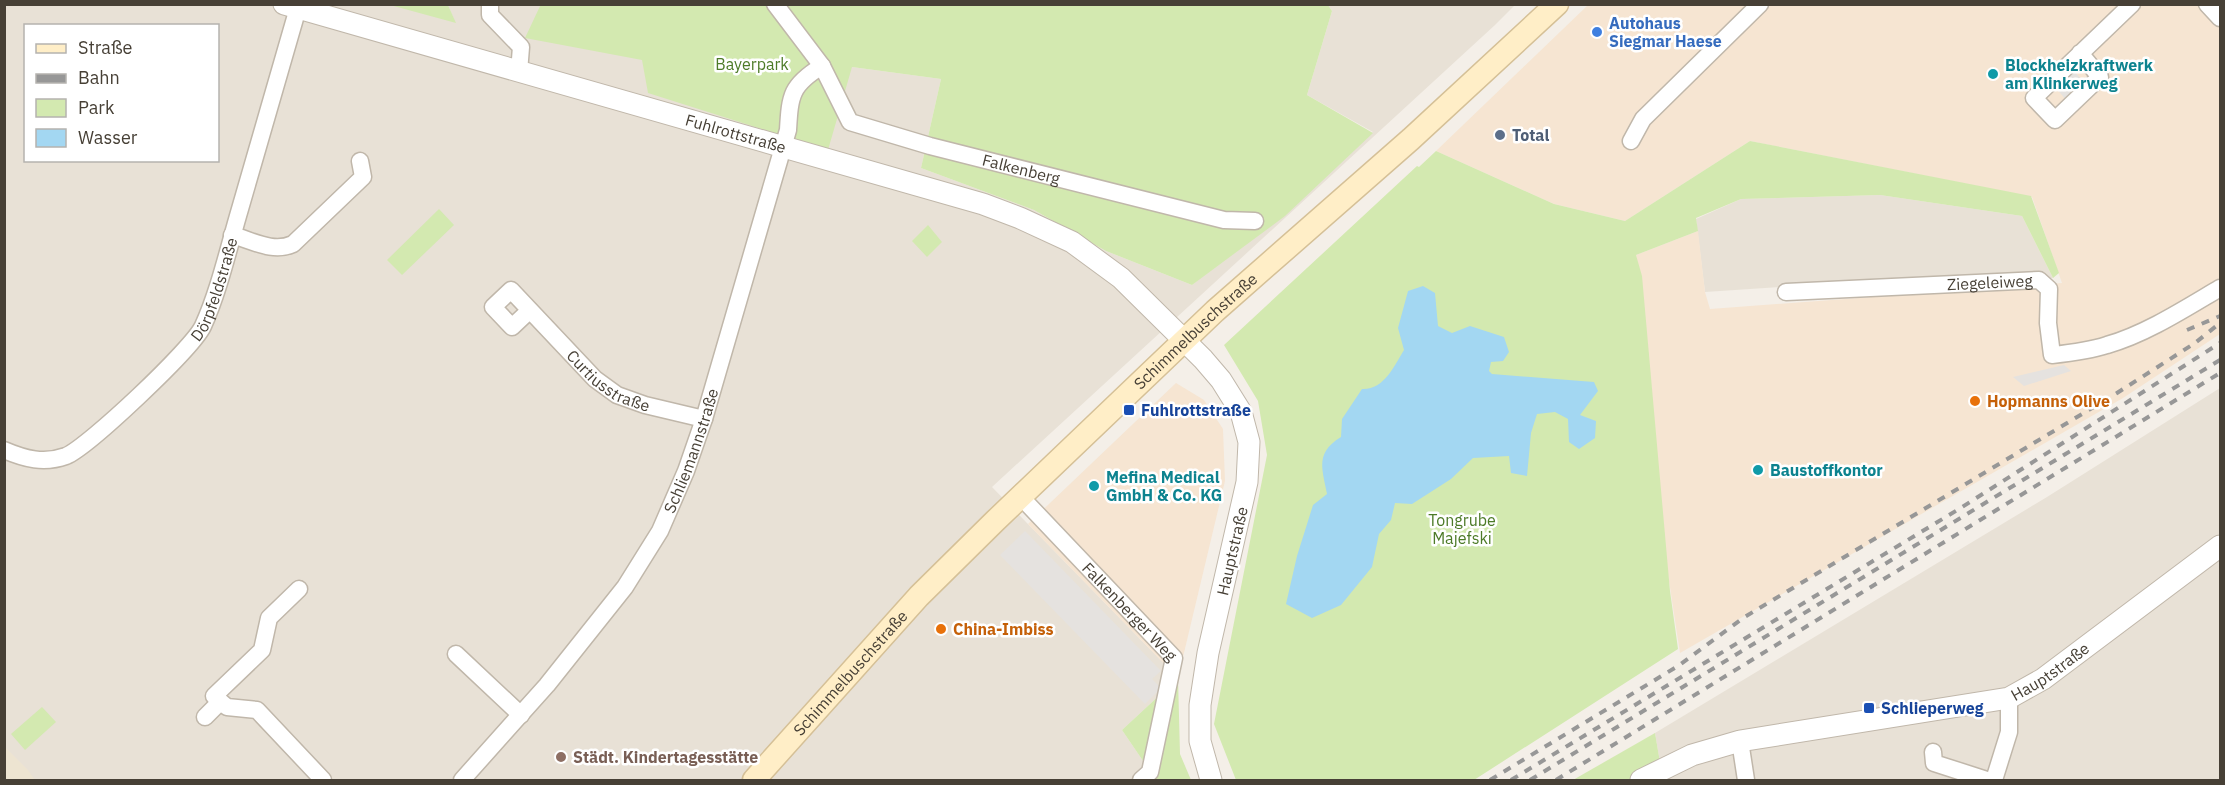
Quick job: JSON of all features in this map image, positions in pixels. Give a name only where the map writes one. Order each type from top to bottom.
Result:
[{"type":"main road","name":"Schimmelbuschstraße","points":[[754,780],[919,596],[1021,497],[1235,292],[1411,139],[1557,4]]},
{"type":"street","points":[[490,4],[490,15],[521,47],[519,72]]},
{"type":"street","name":"Falkenberg","points":[[775,4],[822,66],[850,122],[930,146],[1224,220],[1255,221]]},
{"type":"street","points":[[1631,141],[1642,119],[1760,4]]},
{"type":"street","points":[[2080,53],[2132,4]]},
{"type":"street","points":[[2207,4],[2220,18]]},
{"type":"street","name":"Fuhlrottstraße","points":[[291,6],[983,204],[1072,242],[1121,278],[1185,340]]},
{"type":"street","name":"Dörpfeldstraße","points":[[4,450],[26,459],[44,461],[65,456],[83,447],[186,350],[202,328],[232,235],[291,6]]},
{"type":"street","points":[[783,147],[788,130],[790,99],[804,78],[822,66]]},
{"type":"street","name":"Schliemannstraße","points":[[462,780],[521,715],[625,587],[651,547],[684,476],[704,419],[783,147]]},
{"type":"street","points":[[232,235],[274,248],[293,244],[363,177],[360,160]]},
{"type":"street","name":"Ziegeleiweg","points":[[1786,292],[2039,280],[2049,289],[2048,323],[2052,356],[2109,345],[2132,336],[2220,288]]},
{"type":"street","name":"Curtiusstraße","points":[[530,310],[596,380],[617,394],[645,405],[704,419]]},
{"type":"street","name":"Hauptstraße","points":[[1185,340],[1221,380],[1232,396],[1241,411],[1250,442],[1247,482],[1208,653],[1200,705],[1200,741],[1211,780]]},
{"type":"street","name":"Falkenberger Weg","points":[[1021,497],[1174,658],[1150,772],[1141,780]]},
{"type":"street","name":"Hauptstraße","points":[[1641,780],[1683,758],[1713,747],[2009,698],[2043,679],[2220,546]]},
{"type":"street","points":[[299,589],[269,618],[262,650],[214,696],[227,707],[257,710],[323,780]]},
{"type":"street","points":[[456,654],[521,715]]},
{"type":"street","points":[[1994,780],[2008,732],[2009,698]]},
{"type":"street","points":[[205,717],[220,702]]},
{"type":"street","points":[[1740,741],[1746,780]]},
{"type":"street","points":[[1933,752],[1934,764],[1987,780]]},
{"type":"shaded area","points":[[390,4],[455,22],[448,5],[705,5],[852,67],[941,79],[921,168],[1034,210],[1106,251],[1192,285],[1373,132],[1307,95],[1332,11],[1328,5],[1515,5],[992,487],[1178,678],[1122,730],[1156,780],[5,780],[5,5]]},
{"type":"shaded area","points":[[1588,5],[2220,5],[2220,334],[2123,398],[1680,653],[1660,522],[1636,255],[1698,231],[1705,292],[1710,309],[2062,283],[2032,197],[1750,141],[1625,221],[1554,204],[1436,151]]},
{"type":"shaded area","points":[[2073,70],[2086,84],[2067,101],[2055,87]]},
{"type":"shaded area","points":[[1880,195],[2022,216],[2053,278],[1826,284],[1705,292],[1696,219],[1741,199]]},
{"type":"shaded area","points":[[2064,365],[2071,371],[2024,386],[2013,377]]},
{"type":"shaded area","points":[[1176,383],[1204,400],[1223,429],[1225,481],[1178,678],[1028,524]]},
{"type":"shaded area","points":[[2220,388],[2220,780],[1663,780],[1655,733],[2047,497]]},
{"type":"shaded area","points":[[1025,531],[1161,671],[1152,679],[1161,688],[1145,704],[1000,555]]},
{"type":"shaded area","points":[[4,746],[28,770],[35,780],[5,780]]},
{"type":"green space","name":"Bayerpark","points":[[541,4],[1328,5],[1332,11],[1307,95],[1373,133],[1285,216],[1192,285],[1106,251],[1034,210],[921,168],[941,79],[852,67],[828,150],[648,93],[642,60],[525,38]]},
{"type":"green space","points":[[390,5],[448,5],[456,23]]},
{"type":"green space","name":"Tongrube Majefski","points":[[1750,141],[2031,196],[2059,273],[2053,278],[2022,216],[1880,195],[1741,199],[1696,218],[1698,231],[1636,255],[1642,276],[1670,591],[1678,649],[1474,780],[1236,780],[1214,724],[1267,455],[1258,401],[1224,345],[1436,151],[1554,204],[1625,221]]},
{"type":"green space","points":[[439,209],[454,225],[402,275],[387,260]]},
{"type":"green space","points":[[928,225],[942,242],[927,257],[912,241]]},
{"type":"green space","points":[[1178,678],[1180,754],[1191,780],[1156,780],[1122,730]]},
{"type":"green space","points":[[42,707],[56,722],[25,750],[11,734]]},
{"type":"green space","points":[[1655,733],[1663,780],[1573,780]]},
{"type":"water","points":[[1423,286],[1435,293],[1438,326],[1452,333],[1470,326],[1504,337],[1509,352],[1503,361],[1491,362],[1489,371],[1492,374],[1594,382],[1598,391],[1580,415],[1596,421],[1595,438],[1579,449],[1569,442],[1568,419],[1555,412],[1537,414],[1531,433],[1527,476],[1511,473],[1509,456],[1473,458],[1451,479],[1412,504],[1395,503],[1391,520],[1379,534],[1372,567],[1341,605],[1312,618],[1286,604],[1297,556],[1313,505],[1327,494],[1322,469],[1324,455],[1327,449],[1341,437],[1342,419],[1362,389],[1376,386],[1388,376],[1404,350],[1398,328],[1408,291]]},
{"type":"railway","points":[[2187,330],[2220,316]]},
{"type":"railway","points":[[1490,780],[1678,666],[1743,618],[2117,393],[2195,343],[2220,323]]},
{"type":"railway","points":[[1511,780],[1959,509],[2220,343]]},
{"type":"railway","points":[[1530,780],[2220,360]]},
{"type":"railway","points":[[1556,780],[2220,373]]},
{"type":"place","name":"Autohaus Siegmar Haese","points":[[1597,32]]},
{"type":"place","name":"Blockheizkraftwerk am Klinkerweg","points":[[1993,74]]},
{"type":"place","name":"Total","points":[[1500,135]]},
{"type":"place","name":"Hopmanns Olive","points":[[1975,401]]},
{"type":"place","name":"Fuhlrottstraße","points":[[1129,410]]},
{"type":"place","name":"Baustoffkontor","points":[[1758,470]]},
{"type":"place","name":"Mefina Medical GmbH & Co. KG","points":[[1094,486]]},
{"type":"place","name":"China-Imbiss","points":[[941,629]]},
{"type":"place","name":"Schlieperweg","points":[[1869,708]]},
{"type":"place","name":"Städt. Kindertagesstätte","points":[[561,757]]}]
